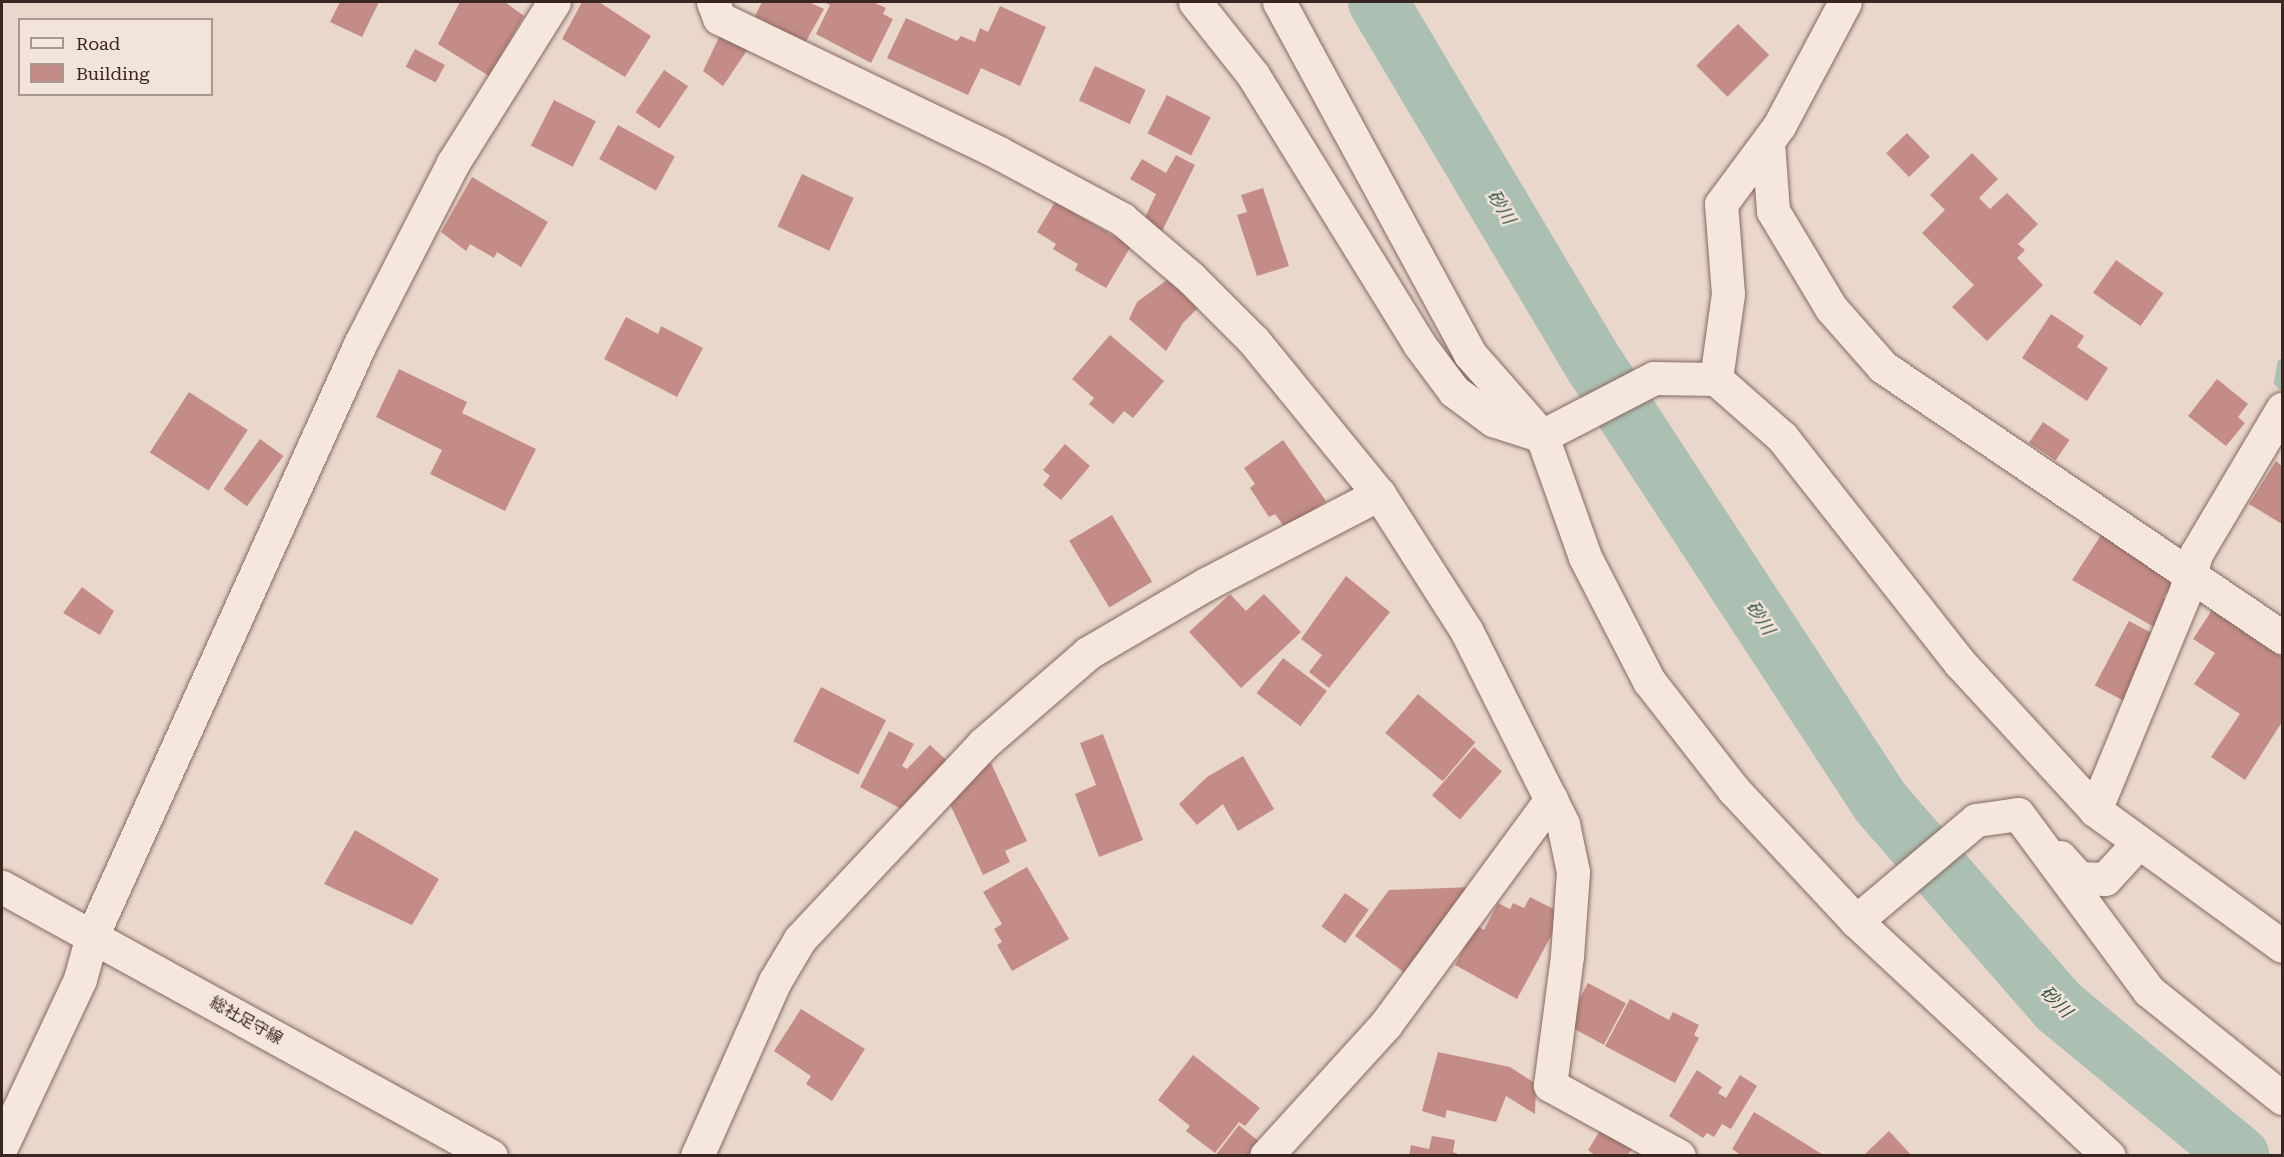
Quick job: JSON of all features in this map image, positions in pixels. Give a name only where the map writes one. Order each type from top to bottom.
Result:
[{"type":"street","points":[[2,1145],[80,979],[92,936],[360,344],[453,163],[554,2]]},
{"type":"street","points":[[713,2],[719,18],[999,153],[1122,219],[1191,278],[1254,342],[1379,494],[1466,630],[1563,824],[1573,872],[1567,956],[1550,1085],[1679,1155]]},
{"type":"street","points":[[1196,2],[1253,75],[1419,344],[1454,391],[1493,420],[1554,431],[1654,378],[1716,379],[1782,437],[1960,663],[2095,810],[2283,946]]},
{"type":"street","points":[[1279,2],[1470,354],[1554,431],[1585,557],[1649,681],[1734,790],[1856,921],[2109,1155]]},
{"type":"street","points":[[1716,379],[1728,294],[1721,204],[1768,143],[1845,2]]},
{"type":"street","points":[[1768,143],[1773,212],[1831,308],[1883,367],[2283,637]]},
{"type":"street","points":[[2095,810],[2191,573],[2196,554],[2283,410]]},
{"type":"street","points":[[697,1155],[775,981],[800,939],[983,744],[1088,653],[1206,584],[1379,494]]},
{"type":"street","points":[[1266,1155],[1386,1024],[1551,799]]},
{"type":"street","points":[[1856,921],[1976,820],[2018,814]]},
{"type":"street","points":[[2018,814],[2079,878],[2105,879],[2138,843]]},
{"type":"street","points":[[2018,814],[2149,990],[2283,1098]]},
{"type":"street","name":"総社足守線","points":[[2,887],[491,1155]]},
{"type":"building","points":[[340,2],[379,2],[362,37],[330,22]]},
{"type":"building","points":[[460,2],[505,2],[524,16],[489,76],[438,44]]},
{"type":"building","points":[[582,2],[599,2],[651,36],[625,77],[562,39]]},
{"type":"building","points":[[762,2],[809,2],[824,9],[805,43],[755,16]]},
{"type":"building","points":[[824,2],[873,2],[886,8],[883,14],[893,19],[871,63],[816,34],[830,5]]},
{"type":"building","points":[[1000,6],[1046,27],[1020,86],[981,68],[968,95],[887,58],[906,18],[957,41],[961,36],[975,42],[980,28],[988,32]]},
{"type":"building","points":[[1738,24],[1769,55],[1727,97],[1696,66]]},
{"type":"building","points":[[722,31],[750,46],[723,86],[703,71]]},
{"type":"building","points":[[415,49],[445,65],[436,83],[406,67]]},
{"type":"building","points":[[1095,66],[1146,90],[1130,124],[1079,100]]},
{"type":"building","points":[[664,70],[688,86],[660,128],[635,112]]},
{"type":"building","points":[[1167,95],[1211,117],[1191,156],[1147,133]]},
{"type":"building","points":[[554,100],[596,121],[573,167],[531,145]]},
{"type":"building","points":[[618,125],[675,157],[656,191],[599,159]]},
{"type":"building","points":[[1907,133],[1930,157],[1909,177],[1886,153]]},
{"type":"building","points":[[1972,153],[1998,179],[1979,198],[1990,209],[2007,193],[2038,224],[2018,244],[2025,250],[2017,258],[2043,285],[1987,341],[1952,307],[1974,285],[1922,233],[1945,210],[1930,195]]},
{"type":"building","points":[[1176,155],[1195,165],[1161,233],[1142,224],[1156,194],[1130,179],[1142,159],[1166,173]]},
{"type":"building","points":[[802,174],[854,198],[829,251],[777,227]]},
{"type":"building","points":[[472,177],[548,222],[521,267],[497,252],[494,258],[470,244],[466,251],[441,232]]},
{"type":"building","points":[[1263,188],[1289,266],[1257,276],[1237,215],[1247,212],[1241,195]]},
{"type":"building","points":[[1055,202],[1131,246],[1106,288],[1075,270],[1078,264],[1053,249],[1056,244],[1037,232]]},
{"type":"building","points":[[2116,260],[2164,293],[2141,326],[2093,293]]},
{"type":"building","points":[[1171,277],[1202,304],[1183,323],[1166,351],[1129,319],[1137,302]]},
{"type":"building","points":[[2051,314],[2084,336],[2077,347],[2108,368],[2087,401],[2022,358]]},
{"type":"building","points":[[626,317],[658,334],[661,326],[703,348],[677,397],[604,359]]},
{"type":"building","points":[[1110,335],[1164,381],[1133,418],[1124,411],[1113,424],[1089,404],[1094,398],[1072,379]]},
{"type":"building","points":[[399,369],[467,402],[462,413],[536,449],[505,511],[430,474],[442,450],[376,417]]},
{"type":"building","points":[[2217,379],[2248,404],[2238,417],[2245,423],[2226,446],[2188,416]]},
{"type":"building","points":[[189,392],[248,430],[208,491],[150,452]]},
{"type":"building","points":[[2043,422],[2070,440],[2056,461],[2029,443]]},
{"type":"building","points":[[260,439],[283,456],[247,506],[224,489]]},
{"type":"building","points":[[1283,440],[1326,501],[1286,529],[1275,514],[1269,517],[1250,488],[1255,484],[1244,468]]},
{"type":"building","points":[[1065,444],[1090,466],[1061,500],[1043,485],[1050,476],[1043,470]]},
{"type":"building","points":[[2276,461],[2282,466],[2282,524],[2249,504]]},
{"type":"building","points":[[1112,515],[1152,582],[1109,608],[1069,541]]},
{"type":"building","points":[[2103,532],[2175,580],[2163,598],[2170,603],[2154,627],[2072,580]]},
{"type":"building","points":[[1346,576],[1390,612],[1329,688],[1309,672],[1322,655],[1301,639]]},
{"type":"building","points":[[82,587],[114,611],[100,635],[63,613]]},
{"type":"building","points":[[1230,594],[1246,611],[1264,594],[1301,632],[1241,688],[1189,632]]},
{"type":"building","points":[[2212,610],[2282,657],[2282,722],[2245,780],[2211,757],[2240,714],[2194,684],[2215,653],[2193,639]]},
{"type":"building","points":[[2129,621],[2161,638],[2127,702],[2095,685]]},
{"type":"building","points":[[1283,658],[1327,691],[1300,726],[1257,693]]},
{"type":"building","points":[[821,687],[886,720],[858,774],[793,741]]},
{"type":"building","points":[[1418,694],[1475,742],[1443,781],[1385,733]]},
{"type":"building","points":[[889,731],[914,744],[902,766],[907,769],[930,745],[954,767],[909,813],[860,787]]},
{"type":"building","points":[[1103,734],[1143,840],[1099,857],[1075,794],[1096,785],[1080,743]]},
{"type":"building","points":[[1474,747],[1502,771],[1460,820],[1432,795]]},
{"type":"building","points":[[1243,756],[1274,809],[1238,831],[1223,804],[1197,825],[1179,804],[1207,777]]},
{"type":"building","points":[[991,763],[1027,841],[1005,851],[1010,862],[983,875],[942,787]]},
{"type":"building","points":[[355,830],[439,879],[412,925],[324,884]]},
{"type":"building","points":[[1027,867],[1069,939],[1012,971],[997,945],[1002,942],[994,929],[1002,924],[983,892]]},
{"type":"building","points":[[1475,887],[1409,976],[1355,936],[1389,890]]},
{"type":"building","points":[[1345,893],[1369,910],[1345,943],[1321,927]]},
{"type":"building","points":[[1530,897],[1563,914],[1517,999],[1455,965],[1476,925],[1484,930],[1498,903],[1510,909],[1513,903],[1524,908]]},
{"type":"building","points":[[1588,983],[1626,1003],[1604,1045],[1566,1024]]},
{"type":"building","points":[[1630,999],[1669,1020],[1673,1012],[1699,1025],[1694,1035],[1699,1038],[1675,1083],[1605,1046]]},
{"type":"building","points":[[801,1009],[865,1049],[832,1101],[806,1084],[811,1076],[774,1051]]},
{"type":"building","points":[[1438,1052],[1510,1067],[1536,1084],[1535,1114],[1506,1096],[1496,1122],[1447,1110],[1445,1118],[1422,1111]]},
{"type":"building","points":[[1193,1055],[1260,1108],[1245,1126],[1239,1122],[1215,1153],[1186,1131],[1190,1126],[1158,1100]]},
{"type":"building","points":[[1697,1070],[1722,1087],[1718,1093],[1726,1098],[1740,1075],[1757,1086],[1731,1129],[1722,1124],[1714,1137],[1707,1133],[1703,1138],[1669,1116]]},
{"type":"building","points":[[1754,1112],[1825,1156],[1742,1156],[1732,1149]]},
{"type":"building","points":[[1606,1121],[1637,1141],[1627,1156],[1596,1156],[1588,1150]]},
{"type":"building","points":[[1239,1125],[1264,1146],[1256,1156],[1215,1156]]},
{"type":"building","points":[[1889,1131],[1912,1156],[1863,1156]]},
{"type":"building","points":[[1432,1136],[1455,1140],[1453,1152],[1463,1156],[1409,1156],[1411,1145],[1429,1149]]},
{"type":"waterway","name":"砂川","points":[[1378,2],[1596,367],[1881,803],[2059,1007],[2240,1156]]},
{"type":"waterway","points":[[2282,364],[2279,382],[2282,385]]}]
